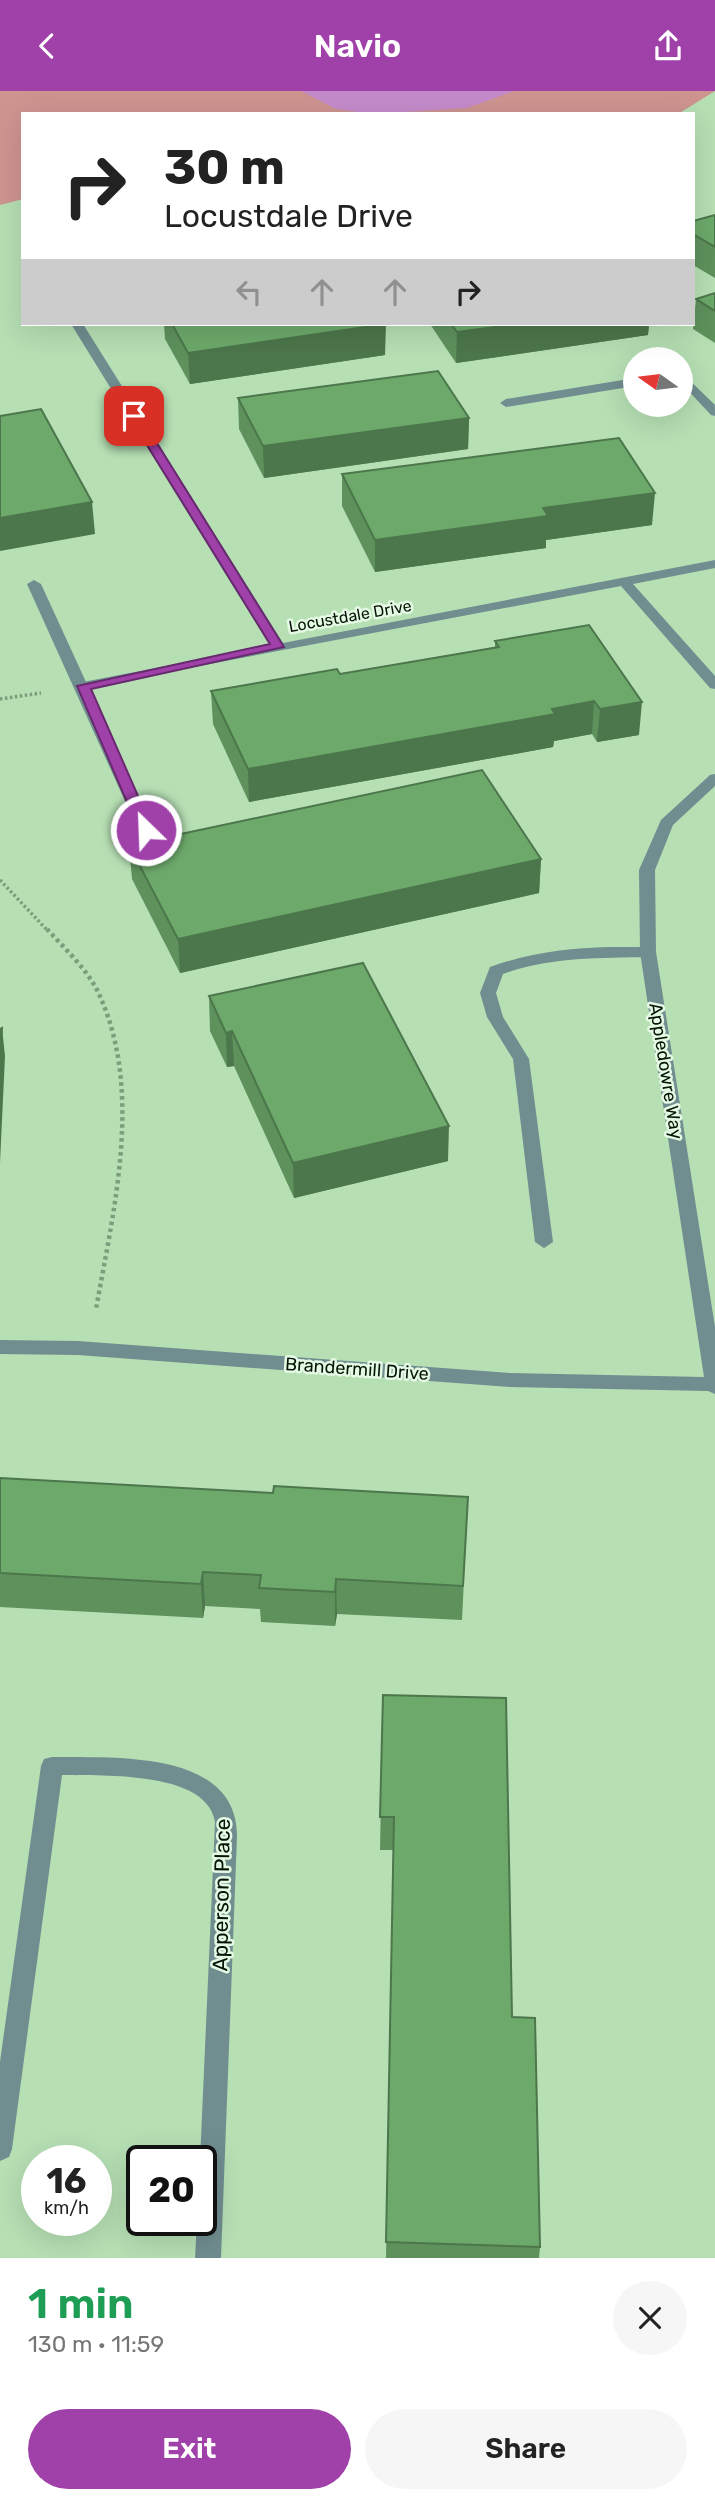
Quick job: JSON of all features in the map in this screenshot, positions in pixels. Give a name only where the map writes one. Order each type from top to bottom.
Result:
[{"type":"street","points":[[78,326],[278,647]]},
{"type":"street","points":[[506,403],[623,385]]},
{"type":"street","points":[[693,389],[715,412]]},
{"type":"street","name":"Locustdale Drive","points":[[83,686],[715,564]]},
{"type":"street","points":[[625,583],[715,685]]},
{"type":"street","points":[[34,584],[83,686],[146,830]]},
{"type":"street","name":"Appledowre Way","points":[[715,778],[666,823],[647,870],[648,952],[715,1385]]},
{"type":"street","points":[[544,1242],[521,1059],[495,1017],[488,993],[496,971],[521,960],[554,954],[648,952]]},
{"type":"street","name":"Brandermill Drive","points":[[0,1347],[88,1349],[510,1380],[715,1385]]},
{"type":"street","name":"Apperson Place","points":[[0,2149],[52,1766],[164,1772],[201,1784],[223,1810],[225,1864],[208,2258]]},
{"type":"path","points":[[0,880],[68,952],[97,990],[120,1055],[121,1131],[114,1210],[88,1349]]},
{"type":"shaded area","points":[[0,91],[715,91],[681,112],[21,112],[21,200],[0,205]]},
{"type":"shaded area","points":[[301,91],[514,91],[467,108],[404,112],[336,109]]},
{"type":"building","points":[[715,215],[715,247],[695,235],[695,220]]},
{"type":"building","points":[[715,293],[715,311],[696,299]]},
{"type":"building","points":[[173,326],[372,326],[188,353]]},
{"type":"building","points":[[452,326],[502,326],[457,332]]},
{"type":"building","points":[[438,371],[469,418],[263,446],[238,398]]},
{"type":"building","points":[[41,409],[92,502],[0,518],[0,416]]},
{"type":"building","points":[[619,438],[655,493],[543,508],[548,516],[375,540],[342,474]]},
{"type":"building","points":[[589,625],[642,702],[600,709],[594,701],[552,709],[555,714],[248,769],[211,691],[337,669],[340,674],[499,647],[495,641]]},
{"type":"building","points":[[482,770],[541,859],[178,939],[129,845]]},
{"type":"building","points":[[363,963],[449,1126],[293,1163],[232,1031],[226,1033],[209,996]]},
{"type":"building","points":[[2,1028],[0,1064],[0,1029]]},
{"type":"building","points":[[0,1478],[273,1493],[274,1486],[468,1497],[463,1586],[336,1579],[335,1592],[259,1588],[261,1575],[203,1572],[201,1584],[0,1573]]},
{"type":"building","points":[[383,1695],[506,1698],[512,2017],[535,2018],[540,2247],[386,2242],[394,1817],[380,1817]]},
{"type":"route","points":[[134,416],[278,647],[83,686],[146,830]]}]
